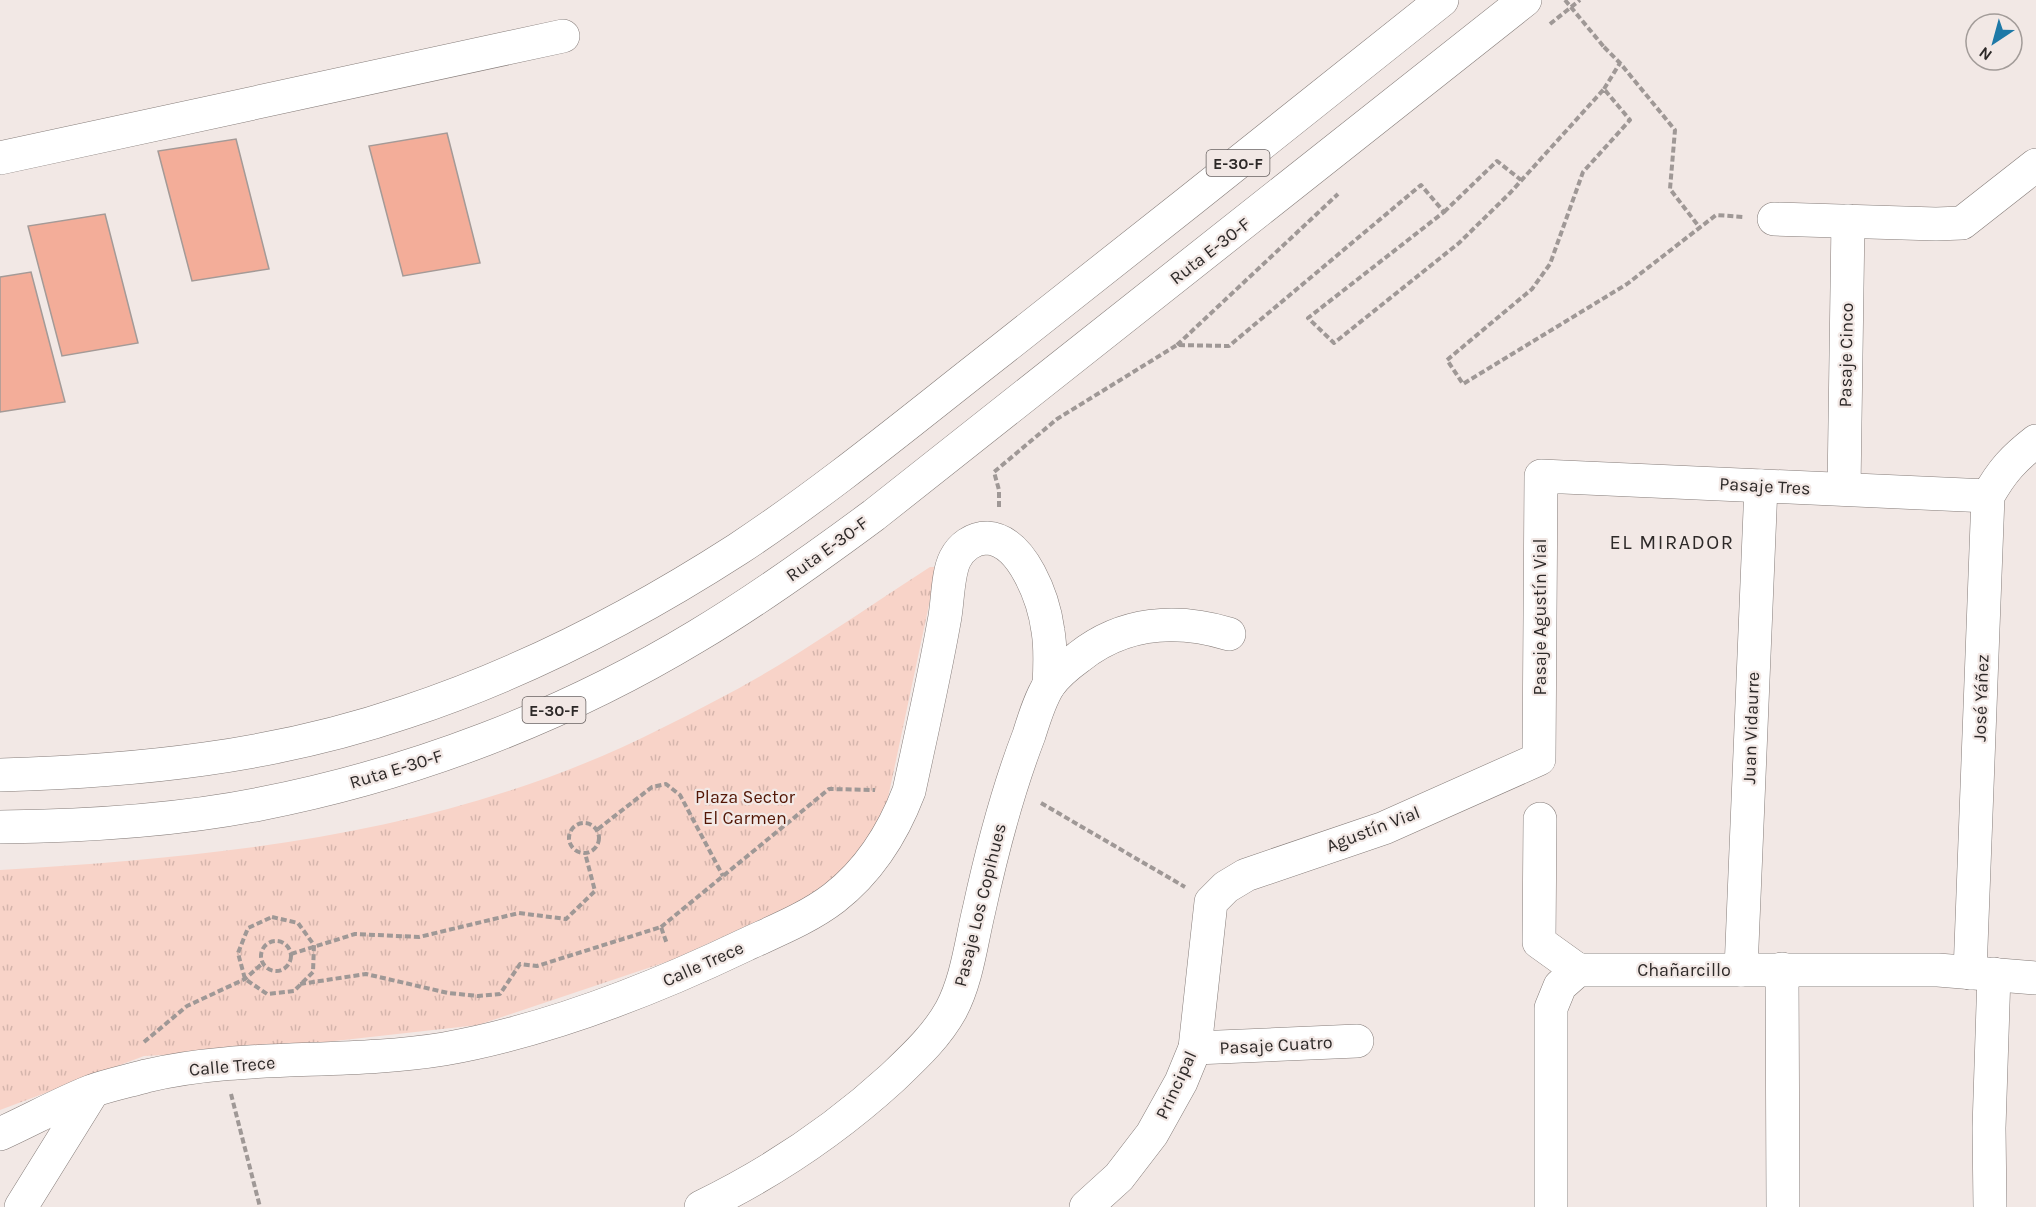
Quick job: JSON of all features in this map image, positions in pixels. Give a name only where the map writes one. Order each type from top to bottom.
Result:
[{"type":"main road","name":"E-30-F","points":[[0,775],[151,767],[226,757],[352,729],[456,694],[522,668],[638,610],[740,548],[859,461],[1442,0]]},
{"type":"main road","name":"Ruta E-30-F","points":[[0,827],[112,823],[200,814],[259,805],[317,792],[375,777],[464,747],[528,722],[642,667],[761,596],[865,521],[1028,395],[1525,0]]},
{"type":"main road","points":[[0,158],[562,36]]},
{"type":"main road","points":[[1774,219],[1962,223],[2036,165]]},
{"type":"main road","name":"Pasaje Cinco","points":[[1844,489],[1848,221]]},
{"type":"main road","points":[[1989,496],[2010,463],[2036,441]]},
{"type":"main road","name":"Pasaje Tres","points":[[1541,476],[1989,496]]},
{"type":"main road","name":"Pasaje Agustín Vial","points":[[1539,759],[1541,476]]},
{"type":"main road","name":"Juan Vidaurre","points":[[1741,970],[1761,486]]},
{"type":"main road","name":"José Yáñez","points":[[1989,496],[1982,973],[1990,1207]]},
{"type":"main road","name":"Calle Trece","points":[[0,1134],[93,1091],[148,1076],[224,1065],[379,1056],[443,1049],[532,1029],[681,976],[808,915],[835,897],[858,876],[879,851],[891,832],[909,791],[945,620],[953,562],[965,545],[983,538],[1000,540],[1019,556],[1041,600],[1048,628],[1051,657],[1049,685]]},
{"type":"main road","name":"Pasaje Los Copihues","points":[[701,1207],[785,1162],[866,1102],[921,1051],[951,1010],[961,986],[1010,785],[1049,685],[1068,665],[1089,649],[1113,636],[1139,628],[1187,624],[1229,634]]},
{"type":"main road","name":"Agustín Vial","points":[[1211,902],[1226,887],[1245,875],[1384,828],[1539,759]]},
{"type":"main road","points":[[1540,819],[1539,942],[1578,970],[1560,986],[1551,1008],[1551,1207]]},
{"type":"main road","name":"Principal","points":[[1086,1207],[1119,1177],[1152,1134],[1181,1082],[1195,1048],[1211,902]]},
{"type":"main road","points":[[1782,969],[1783,1207]]},
{"type":"main road","name":"Chañarcillo","points":[[1578,970],[1938,970],[2036,978]]},
{"type":"main road","name":"Pasaje Cuatro","points":[[1195,1048],[1357,1041]]},
{"type":"main road","points":[[21,1207],[93,1091]]},
{"type":"path","points":[[1565,0],[1675,130],[1670,189],[1700,228]]},
{"type":"path","points":[[1543,30],[1580,0]]},
{"type":"path","points":[[1521,180],[1497,161],[1444,212],[1308,318],[1334,343],[1459,243],[1521,180],[1604,89],[1620,63]]},
{"type":"path","points":[[1604,89],[1630,120],[1583,172],[1550,264],[1532,289],[1447,360],[1463,384],[1627,284],[1716,215],[1774,219]]},
{"type":"path","points":[[1177,345],[1229,346],[1421,185],[1444,212]]},
{"type":"path","points":[[994,472],[1057,419],[1177,345],[1339,192]]},
{"type":"path","points":[[598,829],[652,787],[666,784],[680,795],[723,876]]},
{"type":"path","points":[[1010,785],[1211,902]]},
{"type":"path","points":[[300,984],[366,974],[448,993],[478,996],[500,994],[520,964],[537,966],[661,927],[829,789],[909,791]]},
{"type":"path","points":[[578,823],[589,823],[598,829],[600,840],[595,849],[585,853],[574,850],[569,841],[570,830],[578,823]]},
{"type":"path","points":[[291,954],[355,934],[419,937],[519,913],[566,919],[595,891],[585,853]]},
{"type":"path","points":[[272,917],[298,923],[314,945],[313,972],[294,991],[267,994],[245,979],[238,953],[248,928],[272,917]]},
{"type":"path","points":[[661,927],[672,960],[681,976]]},
{"type":"path","points":[[271,942],[280,942],[287,946],[291,954],[290,961],[281,970],[274,971],[267,968],[261,955],[264,947],[271,942]]},
{"type":"path","points":[[148,1076],[139,1046],[187,1006],[245,979],[263,963]]},
{"type":"path","points":[[224,1065],[260,1207]]},
{"type":"green space","name":"Plaza Sector El Carmen","points":[[930,567],[937,567],[885,812],[854,863],[803,900],[672,960],[478,1025],[254,1050],[144,1056],[0,1110],[0,870],[170,857],[255,847],[338,834],[420,816],[501,793],[581,765],[660,729],[720,698],[765,674]]},
{"type":"building","points":[[447,133],[480,263],[403,276],[369,146]]},
{"type":"building","points":[[236,139],[269,269],[192,281],[158,151]]},
{"type":"building","points":[[105,214],[138,343],[62,356],[28,226]]},
{"type":"building","points":[[31,272],[65,402],[0,412],[0,277]]},
{"type":"district","name":"EL MIRADOR","points":[[1672,542]]}]
